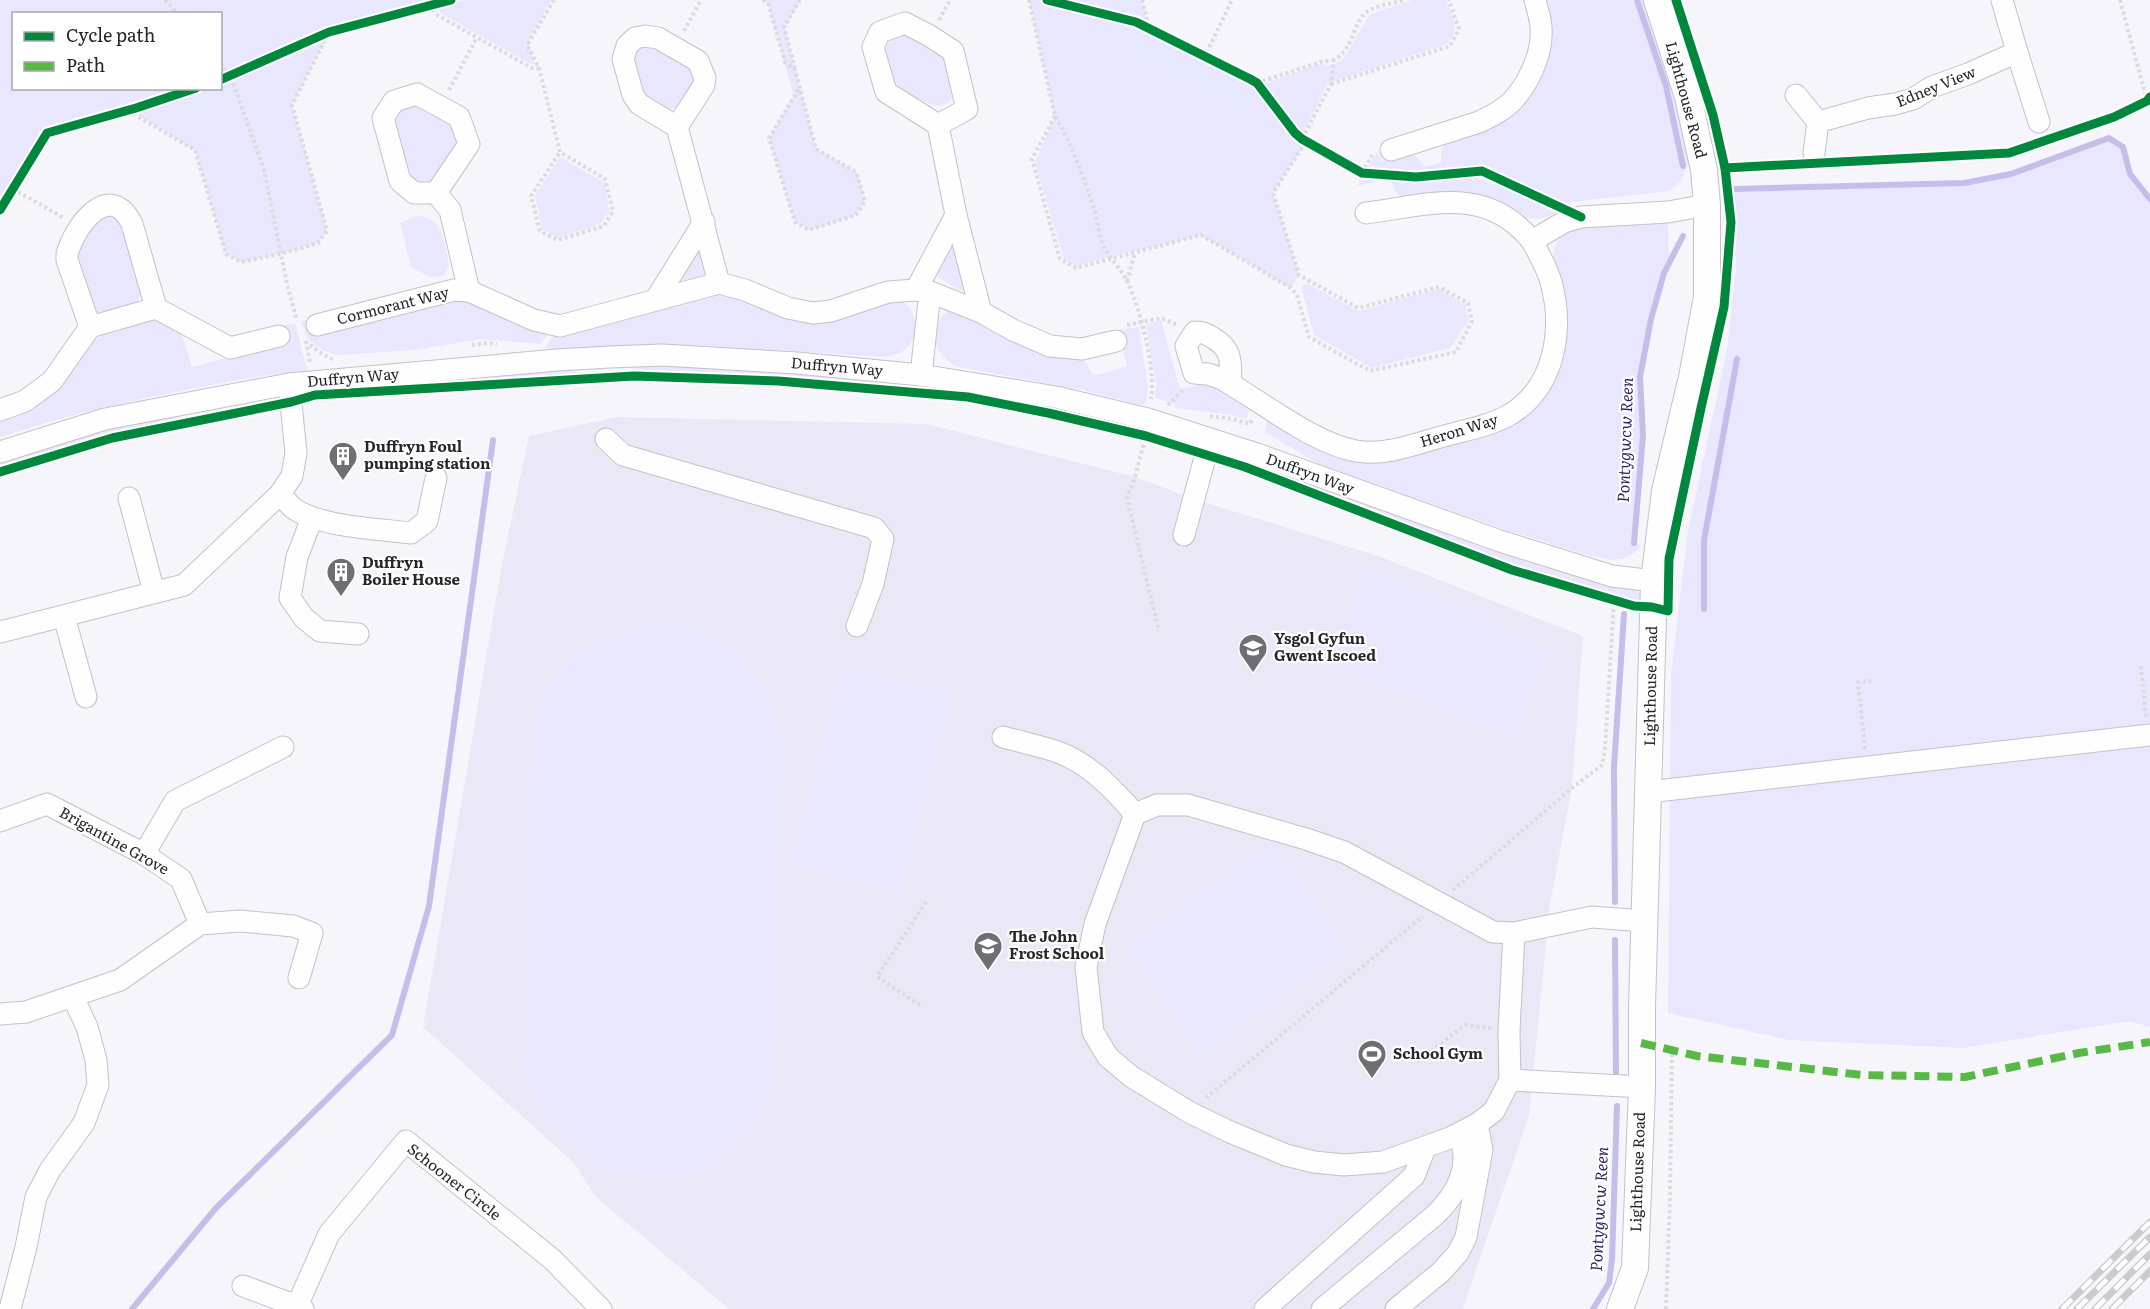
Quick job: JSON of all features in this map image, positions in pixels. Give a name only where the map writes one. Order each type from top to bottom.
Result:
[{"type":"main road","name":"Lighthouse Road","points":[[1620,1309],[1635,1268],[1642,1087],[1644,921],[1654,581],[1665,491],[1692,377],[1707,297],[1707,206],[1704,170],[1688,97],[1657,0]]},
{"type":"street","points":[[1391,150],[1479,122],[1491,117],[1514,99],[1531,72],[1541,43],[1541,27],[1535,0]]},
{"type":"street","points":[[2002,0],[2039,122]]},
{"type":"street","points":[[938,125],[967,110],[953,51],[905,23],[879,32],[873,47],[886,92],[938,125],[956,215],[981,312]]},
{"type":"street","points":[[677,127],[704,85],[705,78],[698,61],[658,38],[645,36],[630,42],[623,59],[633,95],[639,104],[677,127],[719,283],[745,290],[788,308],[813,313],[831,311],[888,292],[923,291],[981,312],[1013,330],[1050,346],[1082,349],[1116,341]]},
{"type":"street","name":"Edney View","points":[[1818,122],[1858,110],[1912,99],[1932,87],[2017,52]]},
{"type":"street","points":[[417,94],[459,117],[469,144],[436,193],[414,194],[400,181],[383,118],[394,101],[417,94]]},
{"type":"street","points":[[1796,95],[1818,122],[1814,153]]},
{"type":"street","name":"Cormorant Way","points":[[436,193],[450,210],[469,291]]},
{"type":"street","name":"Heron Way","points":[[1194,373],[1208,374],[1231,384],[1336,445],[1367,453],[1386,452],[1491,423],[1509,415],[1532,396],[1549,368],[1555,349],[1557,330],[1551,282],[1532,241],[1523,229],[1489,208],[1459,201],[1435,202],[1366,213]]},
{"type":"street","points":[[90,327],[67,260],[69,248],[88,217],[103,206],[110,204],[123,210],[132,224],[156,308]]},
{"type":"street","points":[[1532,241],[1564,222],[1581,217],[1668,212],[1707,206]]},
{"type":"street","points":[[921,375],[923,291],[956,215]]},
{"type":"street","points":[[656,299],[704,222]]},
{"type":"street","name":"Cormorant Way","points":[[307,328],[454,290],[469,291],[534,320],[560,326],[719,283]]},
{"type":"street","points":[[0,410],[25,401],[52,381],[90,327],[156,308],[230,348],[279,336]]},
{"type":"street","points":[[1194,373],[1186,346],[1195,332],[1203,332],[1225,345],[1230,354],[1231,384]]},
{"type":"street","name":"Duffryn Way","points":[[0,452],[105,419],[313,381],[557,360],[662,355],[797,363],[921,375],[1056,397],[1143,430],[1210,441],[1500,541],[1612,576],[1654,581]]},
{"type":"street","points":[[0,632],[184,585],[280,494],[292,476],[296,453],[289,384]]},
{"type":"street","points":[[606,439],[624,455],[874,528],[883,539],[873,584],[857,626]]},
{"type":"street","points":[[1184,535],[1210,441]]},
{"type":"street","points":[[280,494],[293,508],[312,518],[411,533],[428,521],[436,478]]},
{"type":"street","points":[[129,498],[154,592]]},
{"type":"street","points":[[312,518],[297,557],[291,598],[304,618],[320,631],[358,634]]},
{"type":"street","points":[[64,616],[86,697]]},
{"type":"street","points":[[1648,792],[2149,735]]},
{"type":"street","points":[[1003,737],[1058,752],[1090,769],[1111,787],[1135,814]]},
{"type":"street","points":[[144,854],[175,801],[283,747]]},
{"type":"street","name":"Brigantine Grove","points":[[0,821],[47,804],[144,854],[181,879],[200,924]]},
{"type":"street","points":[[1135,814],[1157,806],[1188,805],[1306,839],[1344,852],[1493,932],[1514,933],[1592,918],[1644,921]]},
{"type":"street","points":[[1135,814],[1095,924],[1086,967],[1093,1032],[1108,1057],[1132,1077],[1189,1112],[1286,1155],[1314,1162],[1344,1165],[1383,1162],[1425,1148],[1468,1128],[1494,1111],[1509,1080],[1514,933]]},
{"type":"street","points":[[0,1014],[26,1012],[120,980],[200,924],[240,921],[292,926],[312,933],[299,978]]},
{"type":"street","points":[[10,1309],[36,1197],[50,1170],[84,1123],[98,1085],[96,1060],[87,1027],[73,997]]},
{"type":"street","points":[[1509,1080],[1642,1087]]},
{"type":"street","points":[[1322,1309],[1449,1202],[1459,1182],[1468,1128]]},
{"type":"street","points":[[1396,1309],[1441,1272],[1458,1253],[1466,1237],[1482,1150],[1468,1128]]},
{"type":"street","name":"Schooner Circle","points":[[300,1308],[329,1234],[406,1141],[553,1260],[601,1309]]},
{"type":"street","points":[[1265,1309],[1414,1176],[1425,1148]]},
{"type":"street","points":[[243,1286],[300,1308]]},
{"type":"path","points":[[165,0],[176,12]]},
{"type":"path","points":[[554,0],[527,45],[539,68],[560,152],[605,179],[612,211],[604,226],[558,240],[540,231],[531,196],[560,152]]},
{"type":"path","points":[[675,47],[701,0]]},
{"type":"path","points":[[763,0],[768,3],[785,62],[795,70]]},
{"type":"path","points":[[800,0],[784,27],[795,70],[800,87],[816,149],[856,172],[865,201],[856,215],[809,230],[795,222],[769,138],[800,87]]},
{"type":"path","points":[[1029,0],[1055,116],[1063,129],[1082,176],[1103,244],[1127,281],[1141,321],[1153,386],[1135,477],[1127,498],[1159,631]]},
{"type":"path","points":[[1142,0],[1155,33]]},
{"type":"path","points":[[1204,58],[1232,0]]},
{"type":"path","points":[[1263,92],[1253,81],[1334,60],[1343,55],[1363,16],[1368,11],[1405,0]]},
{"type":"path","points":[[1332,84],[1450,46],[1459,30],[1449,0]]},
{"type":"path","points":[[2120,0],[2148,99],[2136,107]]},
{"type":"path","points":[[418,8],[440,3]]},
{"type":"path","points":[[429,5],[438,15],[532,68],[539,68]]},
{"type":"path","points":[[1136,22],[1155,33]]},
{"type":"path","points":[[319,36],[340,29]]},
{"type":"path","points":[[128,111],[195,150],[226,254],[241,262],[318,243],[327,231],[292,105],[329,32]]},
{"type":"path","points":[[440,107],[477,37]]},
{"type":"path","points":[[1055,116],[1032,159],[1060,259],[1076,268],[1201,236],[1291,288],[1297,295],[1309,337],[1370,371],[1456,352],[1472,321],[1468,303],[1439,286],[1358,308],[1299,275],[1273,193],[1301,149],[1298,136],[1332,84],[1334,60]]},
{"type":"path","points":[[222,66],[231,77],[264,170],[287,284],[307,328],[306,341],[313,381]]},
{"type":"path","points":[[222,79],[240,72]]},
{"type":"path","points":[[118,114],[144,106]]},
{"type":"path","points":[[1298,136],[1312,145]]},
{"type":"path","points":[[1352,167],[1362,173],[1374,174]]},
{"type":"path","points":[[19,179],[11,192],[81,228]]},
{"type":"path","points":[[1127,281],[1135,252]]},
{"type":"path","points":[[1116,341],[1116,328],[1161,318],[1195,332]]},
{"type":"path","points":[[1176,411],[1166,408],[1182,393],[1194,373]]},
{"type":"path","points":[[1199,414],[1250,424],[1259,402]]},
{"type":"path","points":[[1143,430],[1157,440]]},
{"type":"path","points":[[1603,597],[1634,606],[1652,607]]},
{"type":"path","points":[[1189,1112],[1439,903],[1563,795],[1602,765],[1605,749],[1614,600]]},
{"type":"path","points":[[2141,666],[2149,735]]},
{"type":"path","points":[[1867,768],[1858,682],[1872,681]]},
{"type":"path","points":[[920,1005],[877,977],[926,902]]},
{"type":"path","points":[[1418,1062],[1464,1025],[1509,1031]]},
{"type":"path","points":[[1666,1309],[1672,1050]]},
{"type":"shaded area","points":[[0,0],[451,0],[329,32],[292,105],[327,231],[318,243],[241,262],[226,254],[195,150],[129,110],[47,133],[0,210]]},
{"type":"shaded area","points":[[464,0],[551,0],[528,42],[535,64],[531,64],[440,13],[439,6]]},
{"type":"shaded area","points":[[763,0],[800,0],[785,28],[816,149],[856,172],[865,201],[856,215],[809,230],[795,222],[769,138],[794,97],[768,4]]},
{"type":"shaded area","points":[[1029,0],[1142,0],[1150,30],[1257,83],[1295,133],[1301,149],[1273,193],[1299,275],[1291,288],[1201,235],[1076,266],[1064,259],[1035,162],[1055,116]]},
{"type":"shaded area","points":[[1412,0],[1446,0],[1455,28],[1447,44],[1328,83],[1302,135],[1299,133],[1263,84],[1321,63],[1328,66],[1340,61],[1346,55],[1370,14]]},
{"type":"shaded area","points":[[1542,0],[1644,0],[1674,82],[1690,157],[1682,180],[1669,191],[1571,202],[1560,211],[1540,218],[1404,199],[1395,191],[1390,178],[1357,186],[1377,152],[1382,161],[1411,154],[1425,167],[1441,162],[1441,153],[1445,143],[1519,103]]},
{"type":"shaded area","points":[[902,31],[945,55],[953,87],[951,98],[946,104],[938,105],[919,99],[894,81],[886,51],[890,40]]},
{"type":"shaded area","points":[[644,45],[651,45],[691,66],[697,78],[677,108],[666,109],[656,105],[640,87],[635,76],[634,64],[637,54]]},
{"type":"shaded area","points":[[415,106],[447,123],[453,129],[456,142],[454,149],[433,180],[427,183],[414,182],[406,177],[393,115],[396,111]]},
{"type":"shaded area","points":[[2109,138],[2123,147],[2130,174],[2150,199],[2150,1027],[2129,1021],[1963,1048],[1789,1040],[1668,1013],[1671,673],[1688,531],[1727,350],[1736,270],[1734,189],[1964,183],[2011,174]]},
{"type":"shaded area","points":[[560,157],[605,183],[609,212],[600,224],[558,238],[542,229],[535,196]]},
{"type":"shaded area","points":[[107,216],[114,217],[125,227],[142,291],[138,302],[105,315],[93,310],[77,255],[94,222]]},
{"type":"shaded area","points":[[416,216],[432,221],[442,233],[449,266],[443,276],[430,277],[411,267],[400,223]]},
{"type":"shaded area","points":[[1668,218],[1669,264],[1664,273],[1651,319],[1640,377],[1643,435],[1634,543],[1642,546],[1631,555],[1612,560],[1591,556],[1503,529],[1319,464],[1265,432],[1268,417],[1331,452],[1501,429],[1556,376],[1563,356],[1566,335],[1552,262],[1560,237],[1568,230],[1582,224]]},
{"type":"shaded area","points":[[952,241],[966,286],[963,290],[959,290],[933,274]]},
{"type":"shaded area","points":[[699,250],[703,254],[706,273],[694,279],[682,279],[680,275]]},
{"type":"shaded area","points":[[1308,284],[1358,311],[1439,289],[1465,304],[1469,320],[1450,348],[1372,368],[1314,335],[1301,288]]},
{"type":"shaded area","points":[[718,293],[734,296],[783,314],[898,298],[905,303],[914,316],[915,331],[909,345],[903,351],[884,357],[695,345],[552,351],[545,347],[558,329]]},
{"type":"shaded area","points":[[442,300],[471,301],[553,329],[540,344],[481,339],[416,350],[338,355],[314,345],[307,337],[301,321]]},
{"type":"shaded area","points":[[949,310],[1084,360],[1094,376],[1127,366],[1118,330],[1139,327],[1148,386],[1146,403],[1142,405],[1082,390],[955,366],[941,354],[935,340],[937,324]]},
{"type":"shaded area","points":[[158,320],[179,332],[192,367],[286,342],[283,326],[295,323],[308,373],[262,376],[162,395],[81,414],[0,437],[0,419],[19,416],[35,406],[86,347],[97,338],[134,322]]},
{"type":"shaded area","points":[[1161,320],[1180,389],[1203,384],[1210,385],[1250,406],[1247,417],[1244,419],[1231,415],[1176,408],[1174,404],[1155,398],[1156,384],[1146,324]]},
{"type":"shaded area","points":[[643,365],[779,369],[907,379],[1032,401],[1030,404],[775,377],[628,374],[632,369]]},
{"type":"shaded area","points":[[564,368],[584,374],[327,391]]},
{"type":"shaded area","points":[[194,412],[0,465],[0,460],[110,427]]},
{"type":"shaded area","name":"The John Frost School","points":[[617,417],[927,424],[1135,477],[1194,499],[1378,556],[1583,636],[1572,788],[1550,904],[1529,1115],[1463,1309],[729,1309],[596,1197],[573,1162],[423,1027],[502,564],[529,436]]},
{"type":"shaded area","points":[[1225,453],[1628,587],[1641,595],[1640,602],[1629,602],[1570,580],[1498,561],[1358,503],[1218,456]]},
{"type":"shaded area","points":[[1368,566],[1550,649],[1513,739],[1329,663]]},
{"type":"shaded area","points":[[687,625],[734,649],[770,695],[782,739],[777,1037],[771,1092],[750,1129],[706,1173],[660,1181],[596,1167],[547,1123],[524,1081],[531,768],[539,697],[579,650],[643,626]]},
{"type":"shaded area","points":[[844,666],[953,694],[900,894],[790,866]]},
{"type":"shaded area","points":[[1273,842],[1349,951],[1200,1055],[1124,946]]},
{"type":"waterway","name":"Pontygwcw Reen","points":[[1637,0],[1666,86],[1683,166]]},
{"type":"waterway","points":[[1734,189],[1964,183],[2011,174],[2109,138],[2123,147],[2130,174],[2150,199]]},
{"type":"waterway","name":"Pontygwcw Reen","points":[[1634,543],[1643,435],[1640,377],[1651,319],[1664,273],[1683,236]]},
{"type":"waterway","points":[[1704,609],[1704,540],[1737,359]]},
{"type":"waterway","points":[[132,1309],[216,1208],[392,1035],[429,906],[493,440]]},
{"type":"waterway","name":"Pontygwcw Reen","points":[[1615,902],[1614,767],[1624,614]]},
{"type":"waterway","name":"Pontygwcw Reen","points":[[1615,940],[1616,1075]]},
{"type":"waterway","name":"Pontygwcw Reen","points":[[1593,1309],[1609,1283],[1612,1259],[1617,1106]]},
{"type":"railway","points":[[2062,1309],[2150,1222]]},
{"type":"railway","points":[[2077,1309],[2150,1237]]},
{"type":"railway","points":[[2095,1309],[2150,1254]]},
{"type":"railway","points":[[2112,1309],[2150,1271]]},
{"type":"marked path","points":[[1641,1043],[1697,1056],[1862,1075],[1965,1077],[2079,1053],[2150,1042]]},
{"type":"cycle path","points":[[222,79],[329,32],[451,0]]},
{"type":"cycle path","points":[[1047,0],[1136,22],[1250,79],[1257,83],[1302,139],[1362,173],[1416,177],[1482,171],[1581,217]]},
{"type":"cycle path","points":[[0,472],[112,438],[291,402],[315,395],[634,376],[778,381],[968,397],[1146,436],[1245,467],[1512,570],[1634,606],[1668,611],[1669,559],[1724,307],[1731,222],[1725,168],[1713,115],[1676,0]]},
{"type":"cycle path","points":[[0,210],[47,133],[190,90]]},
{"type":"cycle path","points":[[1725,168],[2009,153],[2114,117],[2147,101],[2150,97]]},
{"type":"place","name":"Duffryn Foul pumping station","points":[[343,482]]},
{"type":"place","name":"Duffryn Boiler House","points":[[341,598]]},
{"type":"place","name":"Ysgol Gyfun Gwent Iscoed","points":[[1253,674]]},
{"type":"place","name":"The John Frost School","points":[[988,972]]},
{"type":"place","name":"School Gym","points":[[1372,1080]]}]
